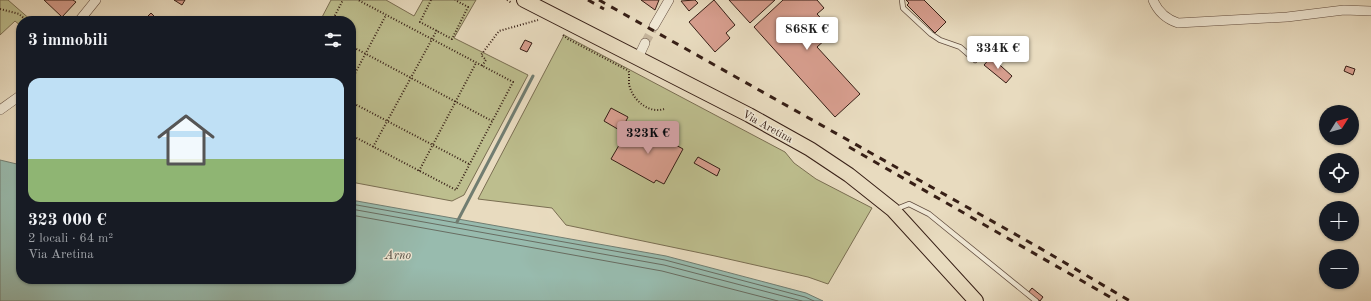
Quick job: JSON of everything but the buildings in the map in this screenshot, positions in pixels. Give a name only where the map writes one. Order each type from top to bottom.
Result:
[{"type":"main road","name":"Via Aretina","points":[[520,3],[638,58],[810,149],[849,175],[893,210],[976,301]]},
{"type":"street","points":[[83,16],[93,3],[84,0]]},
{"type":"street","points":[[654,26],[669,0]]},
{"type":"street","points":[[1153,0],[1162,14],[1169,20],[1178,23],[1287,17],[1344,10],[1371,11]]},
{"type":"street","points":[[638,58],[645,44]]},
{"type":"street","points":[[0,110],[16,99]]},
{"type":"lane","points":[[902,0],[903,8],[931,34],[940,40],[960,46],[975,60]]},
{"type":"lane","points":[[893,210],[909,204],[929,214],[1036,301]]},
{"type":"path","points":[[335,16],[343,0]]},
{"type":"path","points":[[356,138],[456,190],[513,82],[358,0]]},
{"type":"path","points":[[431,0],[420,22],[452,38],[468,7],[455,0]]},
{"type":"path","points":[[507,0],[520,3]]},
{"type":"path","points":[[0,9],[21,16]]},
{"type":"path","points":[[356,72],[386,15]]},
{"type":"path","points":[[482,66],[486,60],[481,55],[496,33],[502,29],[542,18],[536,15]]},
{"type":"path","points":[[372,147],[437,30]]},
{"type":"path","points":[[560,32],[568,39],[627,70],[629,72],[629,84],[637,99],[644,106],[658,111],[664,109]]},
{"type":"path","points":[[356,49],[492,121]]},
{"type":"path","points":[[419,171],[476,63]]},
{"type":"path","points":[[356,105],[469,164]]},
{"type":"green space","points":[[0,0],[8,0],[26,16],[16,16],[16,22],[15,21],[0,35]]},
{"type":"green space","points":[[331,0],[386,0],[414,16],[423,0],[476,0],[454,38],[528,75],[464,195],[452,201],[356,183],[356,16],[323,16]]},
{"type":"green space","points":[[564,35],[785,152],[794,163],[816,179],[872,208],[828,284],[808,277],[715,256],[566,225],[552,208],[478,199]]},
{"type":"water","name":"Arno","points":[[0,160],[16,164],[16,284],[356,284],[356,201],[666,256],[806,293],[823,301],[0,301]]},
{"type":"waterway","points":[[457,222],[533,76]]},
{"type":"tunnel","points":[[645,43],[654,26]]},
{"type":"railway","points":[[588,0],[604,9]]},
{"type":"railway","points":[[599,0],[1038,247],[1130,301]]},
{"type":"railway","points":[[849,147],[1117,301]]}]
